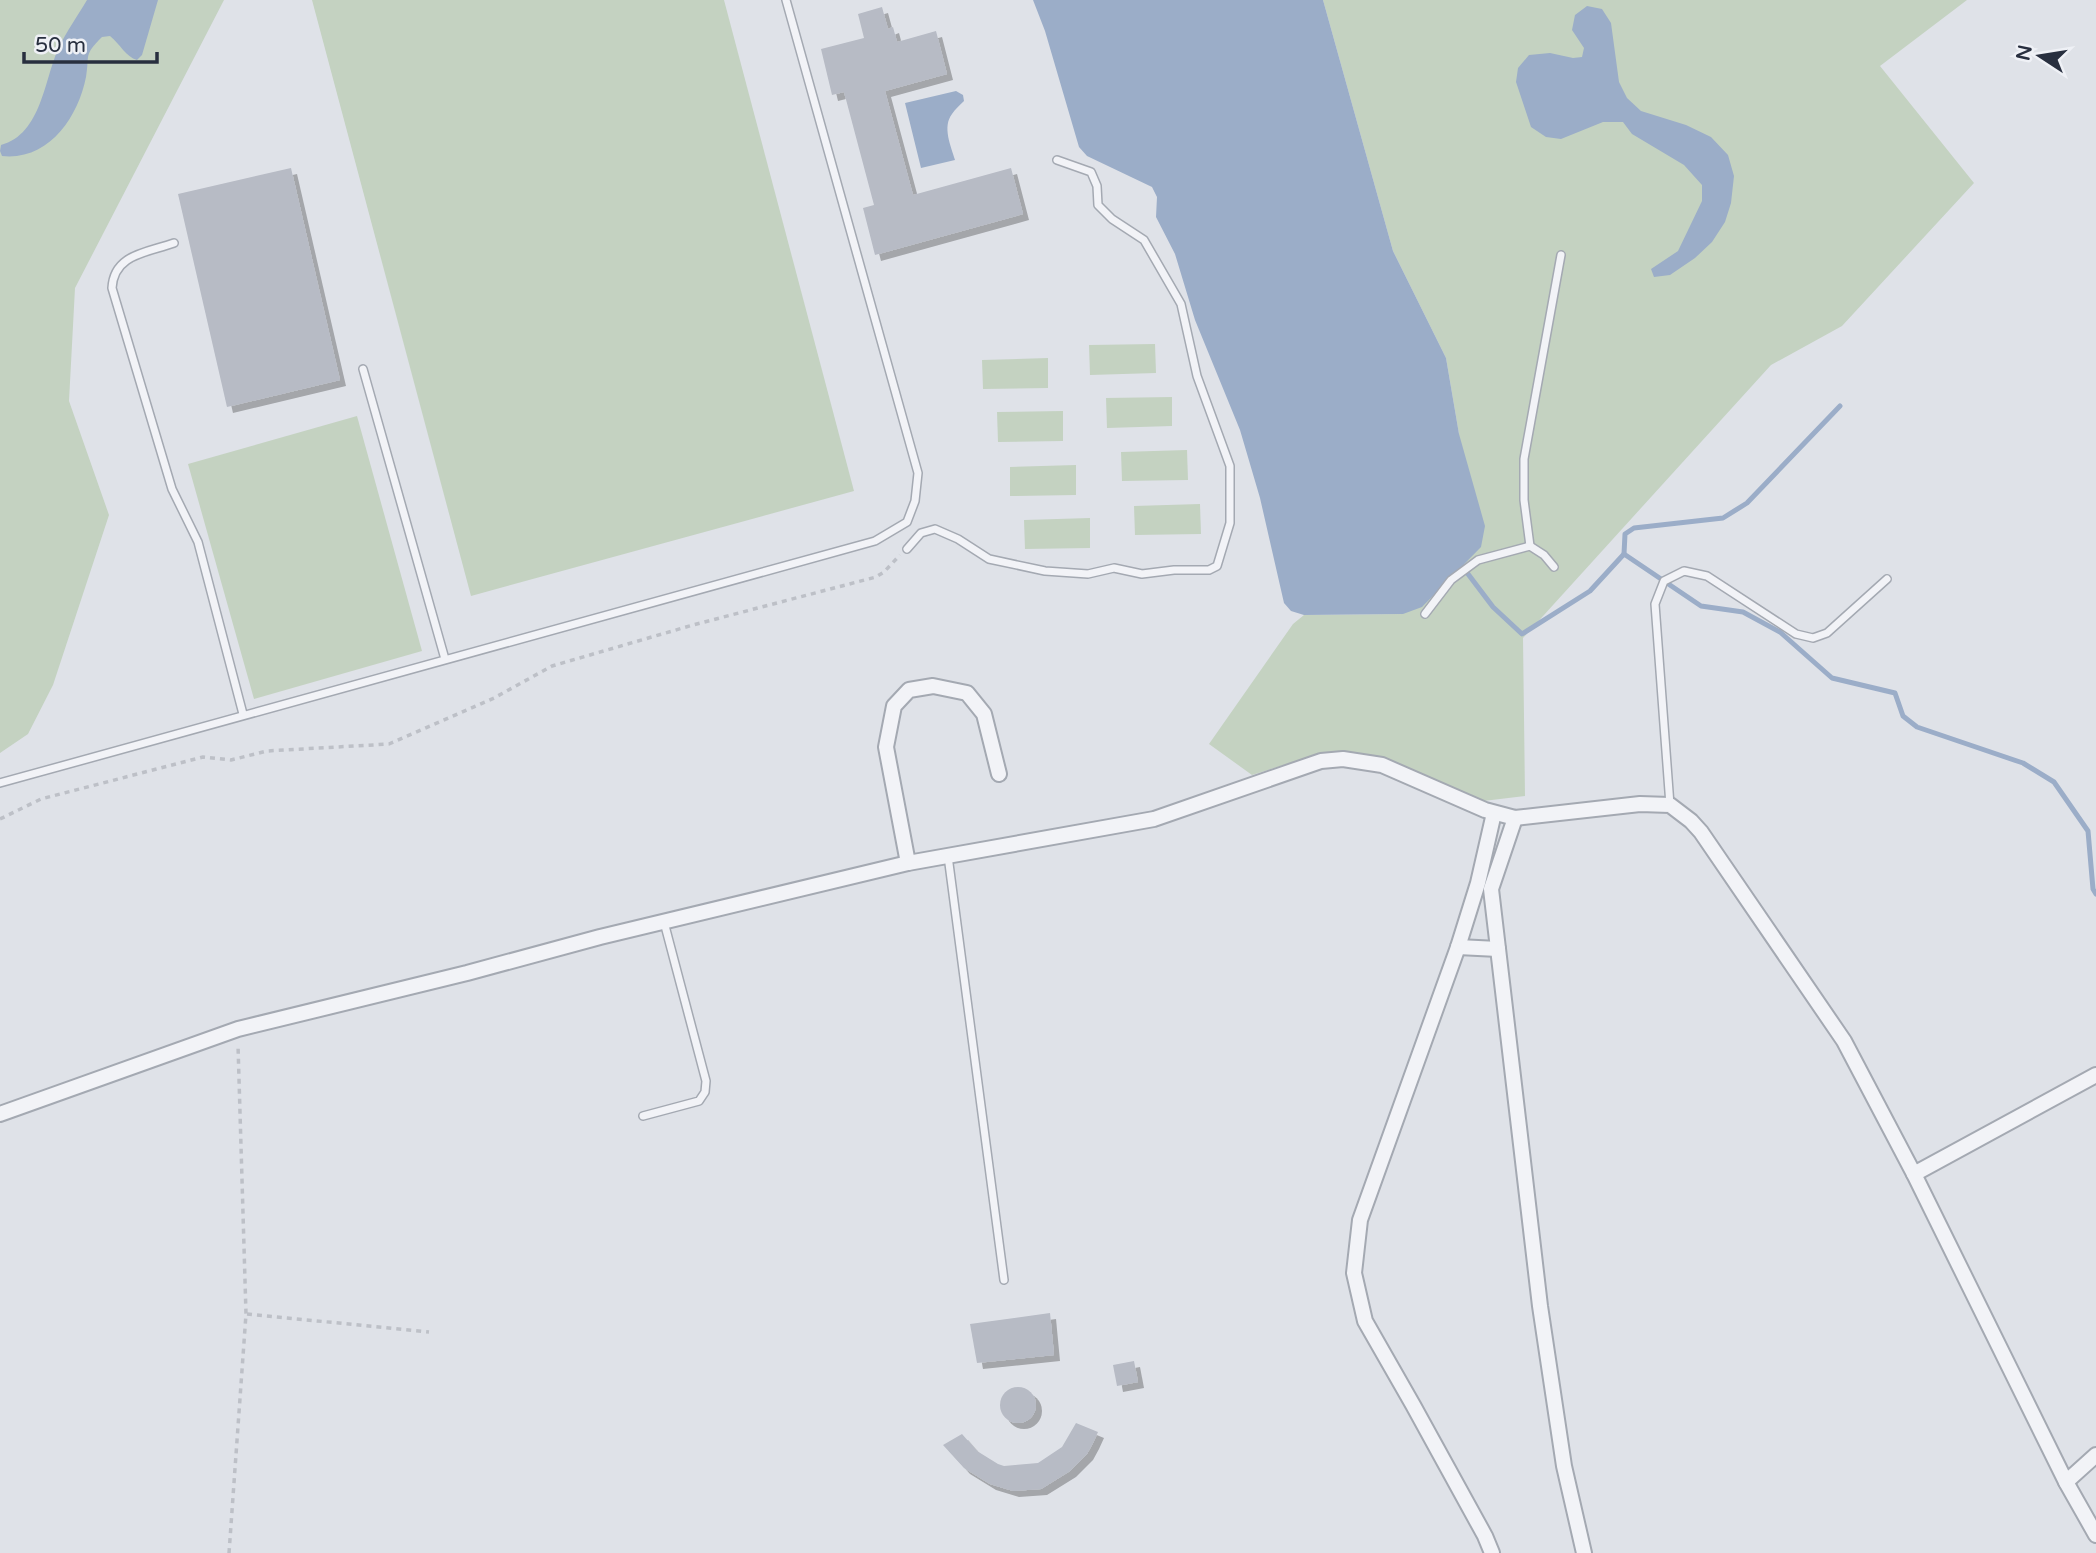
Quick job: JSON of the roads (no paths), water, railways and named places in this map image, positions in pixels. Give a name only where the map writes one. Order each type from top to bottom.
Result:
[{"type":"street","points":[[908,863],[886,747],[894,706],[909,690],[933,686],[967,693],[984,714],[999,774]]},
{"type":"street","points":[[0,1114],[238,1029],[908,863],[1154,819],[1321,761],[1343,759],[1382,765],[1494,813],[1515,818],[1640,804],[1670,805],[1691,821],[1700,832],[1844,1041],[1914,1174],[2066,1482],[2096,1535]]},
{"type":"street","points":[[1494,813],[1485,886],[1498,949],[1540,1306],[1564,1466],[1584,1553]]},
{"type":"street","points":[[1492,1553],[1446,1464],[1365,1321],[1354,1273],[1360,1220],[1458,947],[1515,818]]},
{"type":"street","points":[[1458,947],[1498,949]]},
{"type":"street","points":[[1914,1174],[2096,1074]]},
{"type":"street","points":[[2066,1482],[2096,1455]]},
{"type":"lane","points":[[0,783],[875,541],[907,522],[915,501],[918,473],[786,0]]},
{"type":"lane","points":[[906,549],[921,533],[935,529],[958,539],[989,559],[1045,571],[1088,574],[1114,568],[1142,574],[1209,570],[1217,566],[1221,557],[1230,523],[1230,466],[1197,376],[1181,304],[1144,240],[1111,219],[1098,205],[1097,186],[1091,172],[1057,160]]},
{"type":"lane","points":[[174,243],[125,260],[113,275],[113,288],[172,489],[198,542],[243,714]]},
{"type":"lane","points":[[1530,546],[1524,500],[1524,459],[1561,255]]},
{"type":"lane","points":[[363,369],[445,659]]},
{"type":"lane","points":[[1425,614],[1451,580],[1478,560],[1530,546],[1544,555],[1554,567]]},
{"type":"lane","points":[[1670,805],[1655,604],[1664,581],[1684,571],[1707,576],[1796,634],[1813,638],[1827,633],[1887,579]]},
{"type":"lane","points":[[947,855],[1004,1280]]},
{"type":"lane","points":[[643,1116],[699,1101],[705,1092],[706,1081],[664,922]]},
{"type":"water","points":[[87,0],[158,0],[142,55],[137,60],[110,36],[102,37],[90,52],[86,77],[76,107],[58,134],[33,152],[2,156],[1,145],[15,139],[33,118],[59,47]]},
{"type":"water","points":[[1033,0],[1323,0],[1393,251],[1446,358],[1459,434],[1485,526],[1481,547],[1422,607],[1403,614],[1304,615],[1291,611],[1284,603],[1260,498],[1240,430],[1195,320],[1175,254],[1156,217],[1157,197],[1152,187],[1087,156],[1079,147],[1045,31]]},
{"type":"water","points":[[1587,6],[1602,9],[1611,23],[1619,82],[1627,98],[1641,111],[1686,125],[1711,137],[1728,155],[1734,176],[1731,203],[1725,222],[1712,242],[1670,275],[1654,277],[1651,269],[1678,251],[1702,201],[1702,185],[1684,165],[1632,134],[1623,122],[1603,122],[1561,139],[1546,137],[1531,127],[1516,82],[1518,68],[1529,55],[1550,53],[1573,58],[1582,57],[1584,48],[1572,30],[1575,15]]},
{"type":"water","points":[[956,91],[963,95],[964,101],[953,112],[948,125],[948,137],[955,160],[921,168],[905,103]]},
{"type":"waterway","points":[[1624,554],[1625,534],[1634,528],[1723,518],[1747,503],[1840,406]]},
{"type":"waterway","points":[[1462,566],[1493,607],[1522,634],[1590,591],[1624,554],[1701,606],[1743,612],[1780,632],[1832,678],[1895,693],[1903,716],[1917,727],[2023,763],[2054,782],[2088,831],[2093,889],[2096,894]]}]
